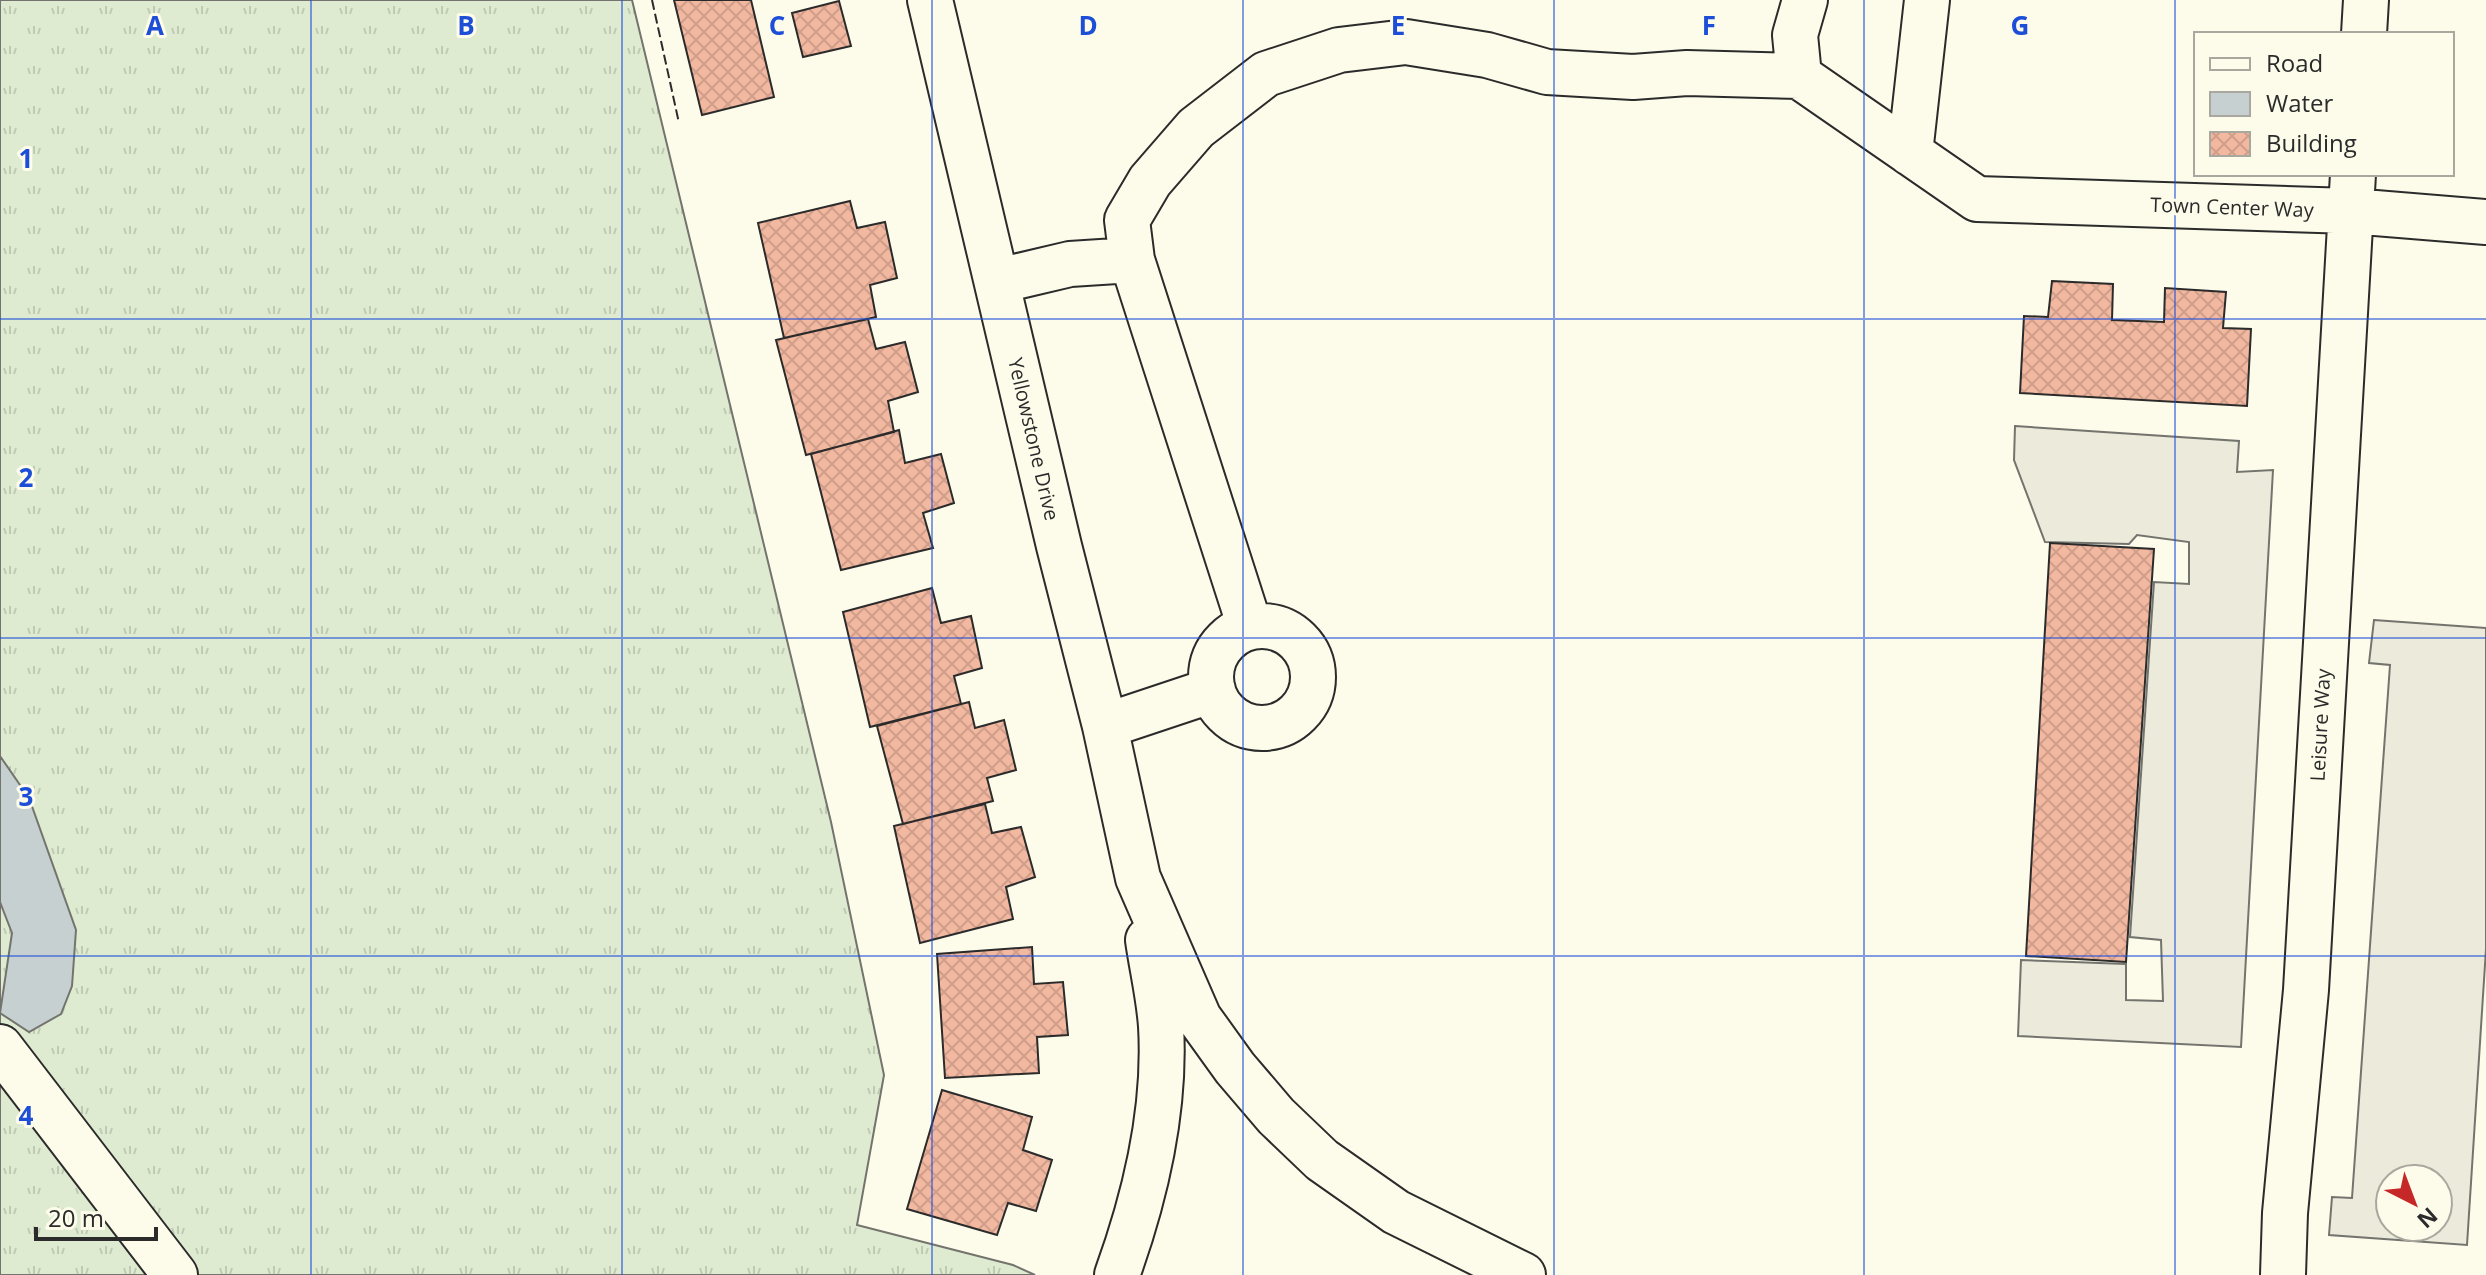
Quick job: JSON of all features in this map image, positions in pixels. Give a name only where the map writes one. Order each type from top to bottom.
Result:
[{"type":"street","name":"Yellowstone Drive","points":[[930,0],[1059,546],[1105,726],[1138,878],[1161,1025],[1152,1155],[1138,1217],[1117,1275]]},
{"type":"street","points":[[1799,76],[1795,35],[1805,0]]},
{"type":"street","points":[[1250,627],[1132,260],[1127,220],[1150,181],[1196,128],[1266,74],[1339,50],[1406,42],[1487,55],[1547,72],[1633,77],[1687,73],[1799,76],[1910,153],[1927,0]]},
{"type":"street","points":[[2364,32],[2366,0]]},
{"type":"street","name":"Town Center Way","points":[[1910,153],[1977,199],[2352,192],[2486,222]]},
{"type":"street","name":"Leisure Way","points":[[2283,1275],[2285,1213],[2306,990],[2352,192]]},
{"type":"street","points":[[998,281],[1070,264],[1132,260]]},
{"type":"street","points":[[1267,625],[1284,630],[1299,640],[1309,655],[1313,672],[1311,690],[1304,706],[1291,719],[1275,726],[1259,728],[1243,724],[1219,704],[1213,690],[1211,673],[1214,658],[1234,633],[1250,627],[1267,625]]},
{"type":"street","points":[[1105,726],[1213,690]]},
{"type":"street","name":"Yellowstone Drive","points":[[1138,878],[1199,1018],[1235,1068],[1276,1116],[1322,1160],[1396,1212],[1523,1275]]},
{"type":"street","points":[[0,1047],[175,1275]]},
{"type":"green space","points":[[0,0],[632,0],[831,822],[884,1075],[857,1225],[1013,1265],[1035,1275],[0,1275]]},
{"type":"shaded area","points":[[2015,426],[2239,441],[2237,472],[2273,470],[2241,1047],[2018,1036],[2021,960],[2126,964],[2126,1000],[2163,1001],[2161,940],[2130,937],[2154,582],[2189,584],[2189,542],[2137,535],[2129,544],[2045,542],[2014,460]]},
{"type":"shaded area","points":[[2374,620],[2486,628],[2486,949],[2467,1245],[2439,1243],[2454,1243],[2454,1163],[2374,1163],[2374,1238],[2329,1235],[2332,1197],[2352,1198],[2390,665],[2369,663]]},
{"type":"water","points":[[0,756],[29,798],[76,930],[72,986],[61,1014],[29,1032],[0,1013],[12,933],[0,902]]},
{"type":"building","points":[[674,0],[751,0],[774,97],[702,115]]},
{"type":"building","points":[[839,1],[851,46],[803,57],[792,13]]},
{"type":"building","points":[[850,201],[857,228],[885,222],[897,278],[870,285],[876,317],[784,338],[758,223]]},
{"type":"building","points":[[2052,281],[2113,284],[2112,320],[2164,322],[2165,288],[2226,292],[2223,328],[2251,329],[2247,406],[2020,393],[2024,316],[2048,317]]},
{"type":"building","points":[[868,319],[876,349],[905,342],[918,392],[888,401],[894,432],[806,455],[776,340]]},
{"type":"building","points":[[899,430],[905,463],[941,454],[954,503],[923,513],[933,548],[841,570],[811,454]]},
{"type":"building","points":[[2050,543],[2154,549],[2126,962],[2026,956]]},
{"type":"building","points":[[932,588],[941,623],[971,616],[982,668],[954,676],[961,704],[870,727],[843,612]]},
{"type":"building","points":[[969,702],[975,728],[1004,720],[1016,770],[987,778],[993,801],[903,824],[877,726]]},
{"type":"building","points":[[985,804],[992,833],[1021,827],[1035,877],[1006,887],[1013,919],[920,943],[894,826]]},
{"type":"building","points":[[1032,947],[1034,984],[1063,982],[1068,1035],[1037,1037],[1039,1073],[945,1078],[937,954]]},
{"type":"building","points":[[942,1090],[1032,1117],[1023,1150],[1052,1160],[1036,1211],[1008,1203],[997,1235],[907,1209]]},
{"type":"fence","points":[[652,0],[679,123]]}]
